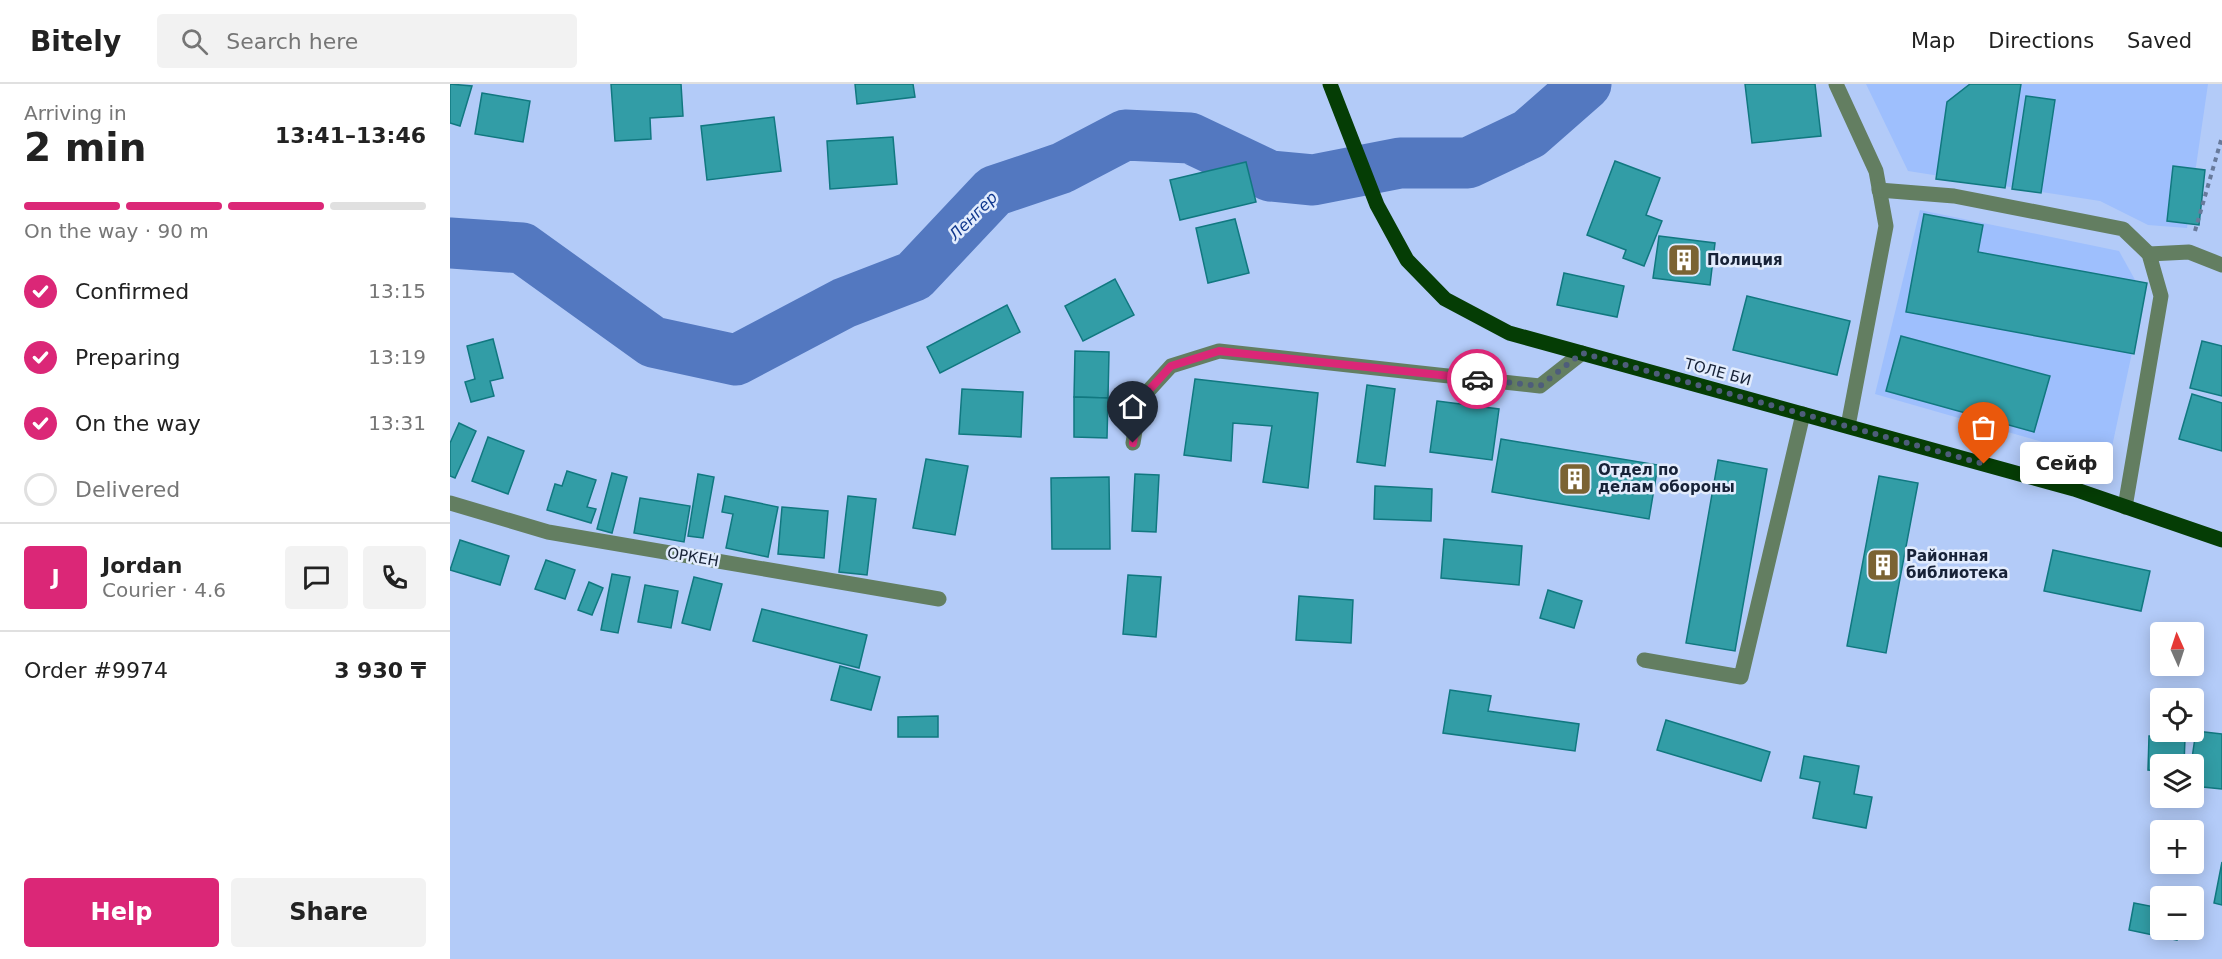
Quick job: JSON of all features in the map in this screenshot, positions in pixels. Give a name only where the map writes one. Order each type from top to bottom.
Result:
[{"type":"main road","name":"ТОЛЕ БИ","points":[[1330,84],[1377,205],[1407,261],[1445,299],[1509,333],[2074,489],[2222,540]]},
{"type":"street","points":[[1836,84],[1876,171],[1886,226],[1848,426]]},
{"type":"street","points":[[1879,190],[1954,196],[2123,229],[2149,254],[2161,296],[2124,507]]},
{"type":"street","points":[[2149,254],[2189,252],[2222,265]]},
{"type":"street","points":[[1133,443],[1140,400],[1171,366],[1219,351],[1540,386],[1582,353]]},
{"type":"street","points":[[1644,660],[1741,677],[1803,414]]},
{"type":"street","name":"ОРКЕН","points":[[450,503],[548,532],[939,599]]},
{"type":"path","points":[[2189,252],[2222,137]]},
{"type":"shaded area","points":[[1866,84],[2208,84],[2187,228],[2148,225],[2100,201],[1908,171]]},
{"type":"shaded area","points":[[1920,210],[2119,251],[2144,296],[2109,461],[1875,394]]},
{"type":"building","points":[[450,84],[472,86],[460,126],[450,123]]},
{"type":"building","points":[[611,84],[681,84],[683,116],[650,118],[651,139],[615,141]]},
{"type":"building","points":[[855,84],[913,84],[915,97],[857,104]]},
{"type":"building","points":[[1745,84],[1815,84],[1821,136],[1752,143]]},
{"type":"building","points":[[1970,84],[2021,84],[2005,188],[1936,179],[1947,102]]},
{"type":"building","points":[[482,93],[530,101],[523,142],[475,134]]},
{"type":"building","points":[[2026,96],[2055,100],[2041,193],[2012,189]]},
{"type":"building","points":[[774,117],[781,171],[707,180],[701,126]]},
{"type":"building","points":[[893,137],[897,184],[830,189],[827,141]]},
{"type":"building","points":[[1615,161],[1660,178],[1646,215],[1662,221],[1644,266],[1623,258],[1626,250],[1587,235]]},
{"type":"building","points":[[1246,162],[1256,202],[1180,220],[1170,180]]},
{"type":"building","points":[[2173,166],[2205,170],[2199,225],[2167,221]]},
{"type":"building","points":[[1924,214],[1983,225],[1978,252],[2147,283],[2134,354],[1906,312]]},
{"type":"building","points":[[1235,219],[1249,273],[1208,283],[1196,228]]},
{"type":"building","name":"Полиция","points":[[1659,236],[1715,243],[1710,285],[1653,278]]},
{"type":"building","points":[[1564,273],[1624,286],[1617,317],[1557,305]]},
{"type":"building","points":[[1115,279],[1134,315],[1083,341],[1065,306]]},
{"type":"building","points":[[1747,296],[1850,321],[1837,375],[1733,350]]},
{"type":"building","points":[[1007,305],[1020,332],[940,373],[927,347]]},
{"type":"building","points":[[1901,336],[2050,376],[2034,432],[1886,391]]},
{"type":"building","points":[[493,339],[503,378],[490,381],[494,396],[471,402],[465,382],[475,379],[467,346]]},
{"type":"building","points":[[2202,341],[2222,346],[2222,396],[2190,388]]},
{"type":"building","points":[[1075,351],[1109,352],[1108,398],[1074,397]]},
{"type":"building","points":[[1195,379],[1318,393],[1308,488],[1263,482],[1272,426],[1233,423],[1231,461],[1184,455]]},
{"type":"building","points":[[1367,385],[1395,389],[1385,466],[1357,462]]},
{"type":"building","points":[[962,389],[1023,392],[1021,437],[959,434]]},
{"type":"building","points":[[2192,394],[2222,403],[2222,451],[2179,439]]},
{"type":"building","points":[[1074,397],[1108,398],[1107,438],[1074,437]]},
{"type":"building","points":[[1437,401],[1499,409],[1492,460],[1430,452]]},
{"type":"building","points":[[459,423],[476,431],[455,478],[450,476],[450,443]]},
{"type":"building","points":[[488,437],[524,451],[508,494],[472,481]]},
{"type":"building","name":"Отдел по делам обороны","points":[[1501,439],[1658,465],[1649,519],[1492,492]]},
{"type":"building","points":[[926,459],[968,466],[955,535],[913,528]]},
{"type":"building","points":[[1718,460],[1767,469],[1735,651],[1686,643]]},
{"type":"building","points":[[567,471],[596,480],[587,507],[596,509],[591,523],[547,510],[555,484],[562,486]]},
{"type":"building","points":[[612,473],[627,477],[612,533],[597,529]]},
{"type":"building","points":[[698,474],[714,477],[703,538],[688,536]]},
{"type":"building","points":[[1135,474],[1159,475],[1156,532],[1132,531]]},
{"type":"building","name":"Районная библиотека","points":[[1879,476],[1918,483],[1886,653],[1847,646]]},
{"type":"building","points":[[1109,477],[1110,549],[1052,549],[1051,478]]},
{"type":"building","points":[[1375,486],[1432,489],[1431,521],[1374,519]]},
{"type":"building","points":[[725,496],[778,507],[768,557],[726,548],[733,514],[722,512]]},
{"type":"building","points":[[848,496],[876,499],[867,575],[839,572]]},
{"type":"building","points":[[640,498],[690,506],[684,542],[634,533]]},
{"type":"building","points":[[782,507],[828,511],[824,558],[778,554]]},
{"type":"building","points":[[1444,539],[1522,546],[1519,585],[1441,578]]},
{"type":"building","points":[[460,540],[509,556],[500,585],[450,570]]},
{"type":"building","points":[[2053,550],[2150,571],[2141,611],[2044,591]]},
{"type":"building","points":[[546,560],[575,570],[565,599],[535,589]]},
{"type":"building","points":[[612,574],[630,577],[618,633],[601,630]]},
{"type":"building","points":[[1128,575],[1161,577],[1156,637],[1123,634]]},
{"type":"building","points":[[694,577],[722,584],[710,630],[682,623]]},
{"type":"building","points":[[589,582],[603,588],[592,615],[578,610]]},
{"type":"building","points":[[645,585],[678,591],[671,628],[638,622]]},
{"type":"building","points":[[1548,590],[1582,601],[1574,628],[1540,618]]},
{"type":"building","points":[[1299,596],[1353,600],[1351,643],[1296,640]]},
{"type":"building","points":[[762,609],[867,635],[859,668],[753,641]]},
{"type":"building","points":[[840,666],[880,677],[871,710],[831,700]]},
{"type":"building","points":[[1450,690],[1491,696],[1488,711],[1579,724],[1575,751],[1443,733]]},
{"type":"building","points":[[938,716],[938,737],[898,737],[898,717]]},
{"type":"building","points":[[1666,720],[1770,752],[1761,781],[1657,750]]},
{"type":"building","points":[[2204,732],[2222,734],[2222,789],[2204,787],[2204,754],[2193,754],[2194,742],[2204,742]]},
{"type":"building","points":[[2149,736],[2150,742],[2185,742],[2184,754],[2150,754],[2150,770],[2148,770]]},
{"type":"building","points":[[1804,756],[1859,766],[1854,794],[1872,797],[1866,828],[1813,818],[1820,782],[1800,778]]},
{"type":"building","points":[[2222,862],[2222,905],[2214,903]]},
{"type":"building","points":[[2134,903],[2150,906],[2150,934],[2129,930]]},
{"type":"waterway","name":"Ленгер","points":[[450,243],[522,248],[653,342],[736,360],[844,303],[914,276],[994,191],[1062,168],[1125,135],[1190,138],[1270,176],[1313,180],[1400,163],[1468,163],[1529,134],[1586,84]]},
{"type":"way so far","points":[[1477,379],[1540,386],[1582,353],[1984,464]]},
{"type":"place","name":"Полиция","points":[[1684,260]]},
{"type":"place","name":"Сейф","points":[[1984,464]]},
{"type":"place","name":"Отдел по делам обороны","points":[[1575,479]]},
{"type":"place","name":"Районная библиотека","points":[[1883,565]]},
{"type":"route","points":[[1133,443],[1140,400],[1171,366],[1219,351],[1477,379]]}]
